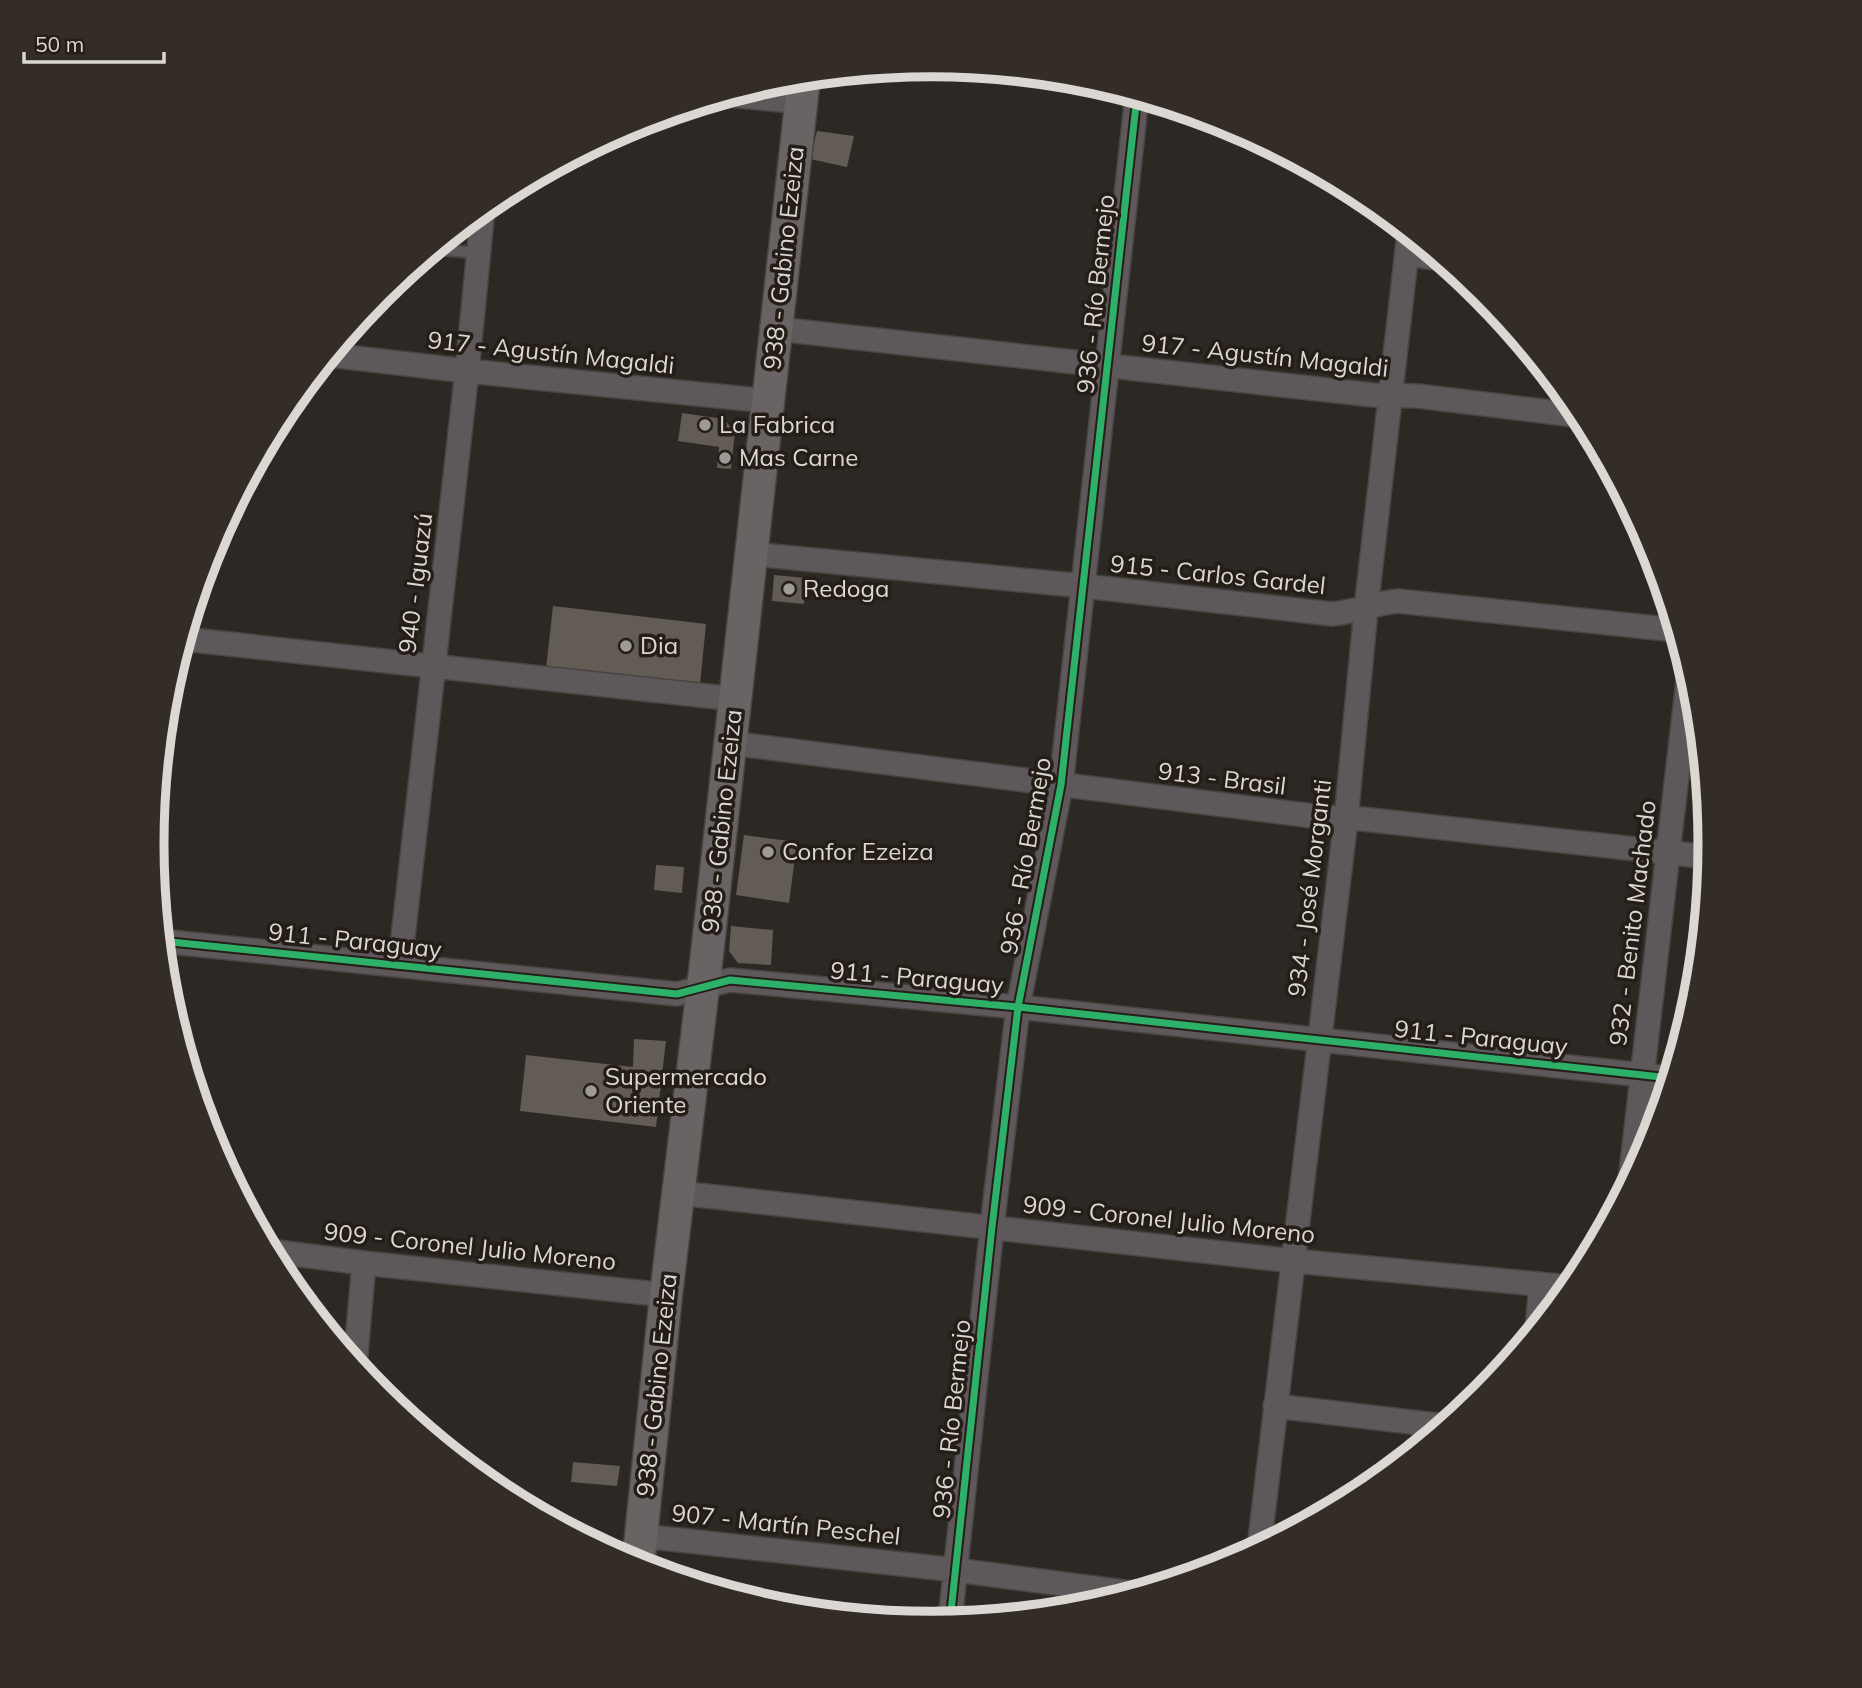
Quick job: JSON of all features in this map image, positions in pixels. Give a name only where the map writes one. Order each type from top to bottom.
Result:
[{"type":"street","name":"938 - Gabino Ezeiza","points":[[640,1551],[666,1295],[703,988],[803,89]]},
{"type":"street","name":"936 - Río Bermejo","points":[[951,1610],[1018,1007],[1061,785],[1136,105]]},
{"type":"street","name":"940 - Iguazú","points":[[400,964],[481,223]]},
{"type":"street","name":"934 - José Morganti","points":[[1260,1537],[1346,819],[1366,609],[1408,244]]},
{"type":"street","name":"917 - Agustín Magaldi","points":[[777,329],[1566,414]]},
{"type":"street","name":"917 - Agustín Magaldi","points":[[339,356],[768,401]]},
{"type":"street","name":"915 - Carlos Gardel","points":[[752,554],[1084,586],[1332,614],[1398,601],[1667,628]]},
{"type":"street","points":[[192,640],[735,699]]},
{"type":"street","name":"932 - Benito Machado","points":[[1633,1153],[1685,706]]},
{"type":"street","name":"913 - Brasil","points":[[730,743],[1321,817],[1362,819],[1698,856]]},
{"type":"street","name":"911 - Paraguay","points":[[171,942],[677,994],[730,980],[1018,1007],[1661,1077]]},
{"type":"street","name":"909 - Coronel Julio Moreno","points":[[679,1193],[1294,1261],[1558,1286]]},
{"type":"street","name":"909 - Coronel Julio Moreno","points":[[283,1253],[666,1295]]},
{"type":"street","points":[[356,1352],[364,1263]]},
{"type":"street","points":[[1538,1313],[1541,1285]]},
{"type":"street","points":[[1275,1406],[1433,1425]]},
{"type":"street","name":"907 - Martín Peschel","points":[[640,1551],[956,1570],[1108,1590]]},
{"type":"lane","points":[[446,250],[478,253]]},
{"type":"building","points":[[817,131],[854,136],[847,167],[810,159]]},
{"type":"building","name":"La Fabrica","points":[[682,413],[724,419],[735,432],[731,469],[717,468],[719,447],[678,441]]},
{"type":"building","name":"Redoga","points":[[774,575],[806,578],[804,604],[772,601]]},
{"type":"building","name":"Dia","points":[[553,606],[706,624],[700,685],[546,669]]},
{"type":"building","points":[[744,835],[797,842],[789,903],[736,895]]},
{"type":"building","points":[[656,865],[684,867],[682,893],[654,890]]},
{"type":"building","points":[[731,926],[773,930],[771,965],[738,963],[729,951]]},
{"type":"building","name":"Supermercado Oriente","points":[[634,1039],[666,1041],[656,1127],[520,1111],[526,1055],[633,1067]]},
{"type":"building","points":[[573,1462],[620,1466],[617,1486],[571,1482]]},
{"type":"cycle path","points":[[951,1610],[1018,1007],[1061,785],[1136,105]]},
{"type":"cycle path","points":[[171,942],[677,994],[730,980],[1018,1007],[1661,1077]]},
{"type":"place","name":"La Fabrica","points":[[705,425]]},
{"type":"place","name":"Mas Carne","points":[[725,458]]},
{"type":"place","name":"Redoga","points":[[789,589]]},
{"type":"place","name":"Dia","points":[[626,646]]},
{"type":"place","name":"Confor Ezeiza","points":[[768,852]]},
{"type":"place","name":"Supermercado Oriente","points":[[591,1091]]}]
